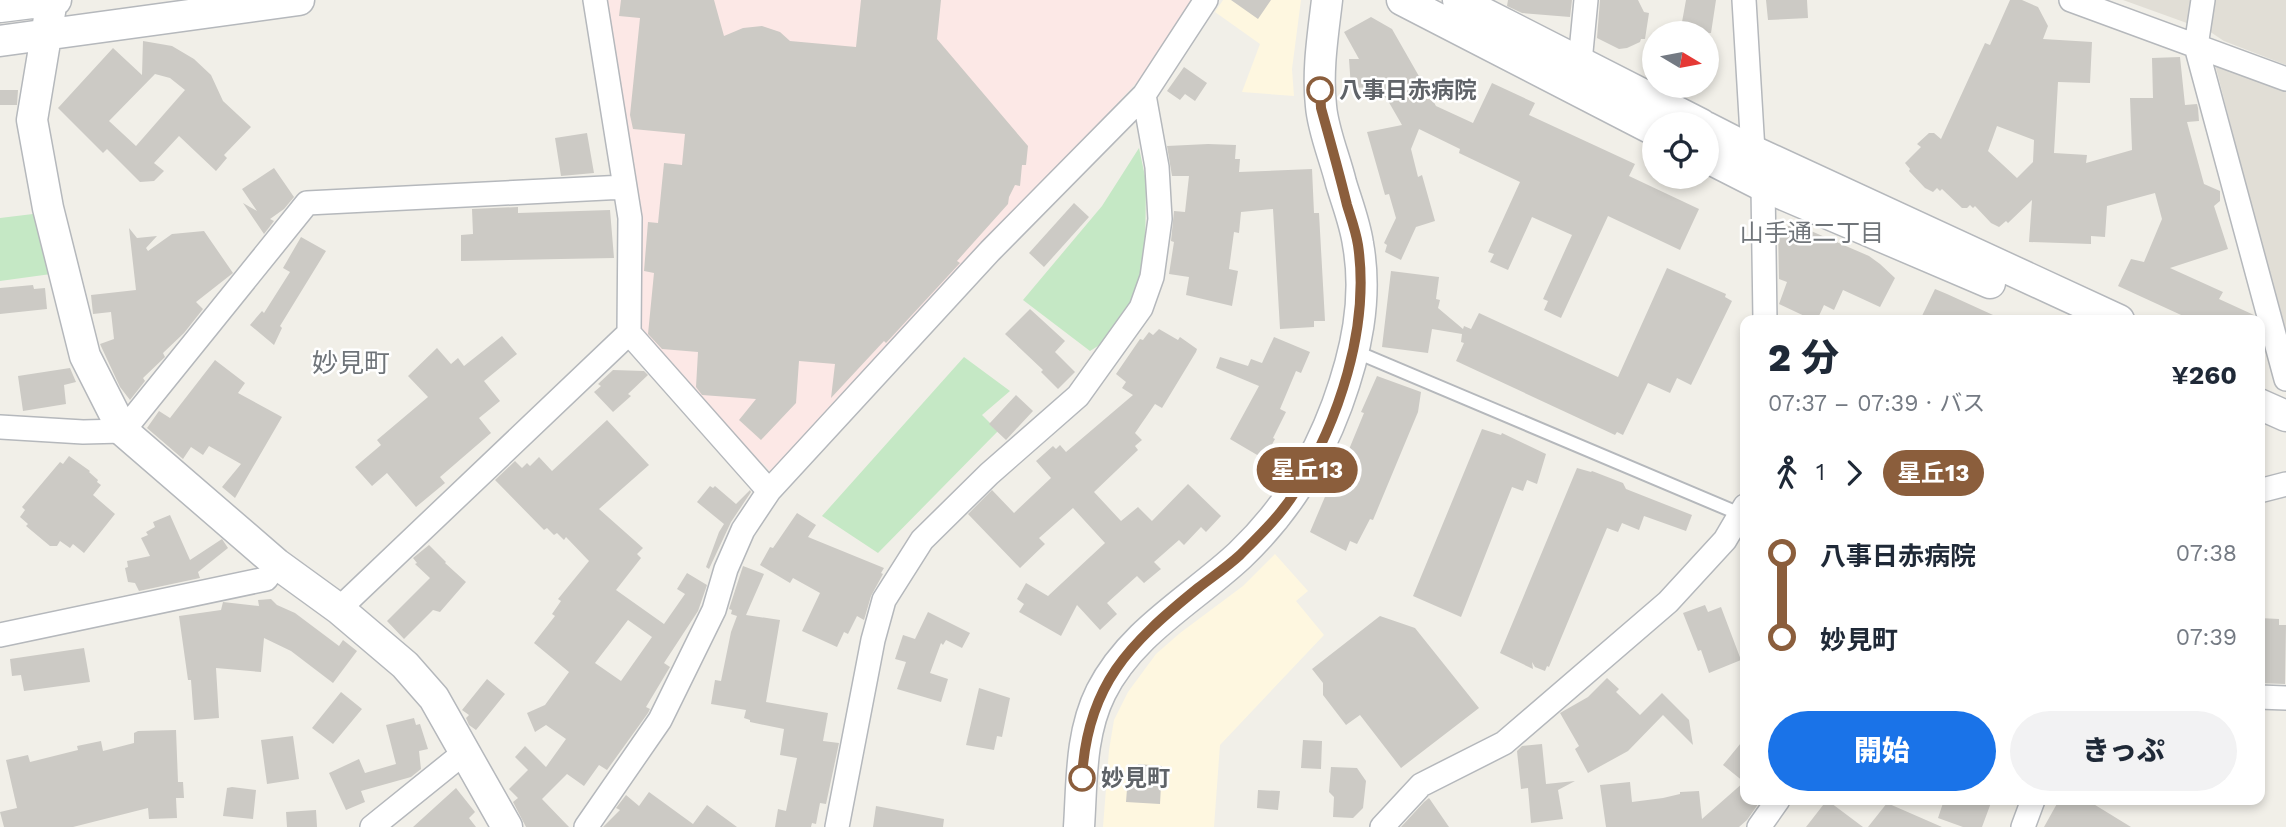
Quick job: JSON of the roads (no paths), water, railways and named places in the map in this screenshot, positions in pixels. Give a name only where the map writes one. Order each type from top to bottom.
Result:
[{"type":"street","points":[[0,8],[54,0],[32,120],[48,208],[86,356],[123,431],[276,564],[339,610],[405,666],[434,698],[507,827]]},
{"type":"street","points":[[0,41],[299,0]]},
{"type":"street","points":[[595,0],[630,218],[629,334],[769,491]]},
{"type":"street","points":[[586,827],[660,720],[714,610],[726,569],[743,530],[769,491],[990,251],[1144,96],[1206,0]]},
{"type":"street","points":[[1079,827],[1083,753],[1089,722],[1101,691],[1125,657],[1156,623],[1238,556],[1270,524],[1295,493],[1336,406],[1354,351],[1362,300],[1358,244],[1321,108],[1320,59],[1327,0]]},
{"type":"street","points":[[1402,0],[1642,124]]},
{"type":"street","points":[[1458,0],[1678,112]]},
{"type":"street","points":[[1580,62],[1586,0]]},
{"type":"street","points":[[1744,0],[1753,151]]},
{"type":"street","points":[[2071,0],[2286,79]]},
{"type":"street","points":[[2203,0],[2196,46],[2286,379]]},
{"type":"street","points":[[837,827],[873,640],[884,600],[922,540],[989,474],[1078,396],[1141,308],[1152,277],[1160,219],[1157,167],[1144,96]]},
{"type":"street","points":[[1719,134],[2108,315]]},
{"type":"street","points":[[1719,164],[1763,186],[2061,315]]},
{"type":"street","points":[[1763,186],[1765,315]]},
{"type":"street","points":[[0,427],[83,432],[123,431],[307,203],[625,187]]},
{"type":"street","points":[[339,610],[629,334]]},
{"type":"street","points":[[2265,386],[2286,395]]},
{"type":"street","points":[[2265,407],[2286,416]]},
{"type":"street","points":[[2265,489],[2286,484]]},
{"type":"street","points":[[1382,827],[1421,785],[1504,743],[1658,611],[1725,540],[1740,514]]},
{"type":"street","points":[[0,635],[266,579],[276,564]]},
{"type":"street","points":[[2265,697],[2286,698]]},
{"type":"street","points":[[372,827],[465,752]]},
{"type":"street","points":[[1759,827],[1774,805]]},
{"type":"street","points":[[2023,827],[2031,805]]},
{"type":"lane","points":[[1366,356],[1740,509]]},
{"type":"place","name":"八事日赤病院","points":[[1320,90]]},
{"type":"place","name":"妙見町","points":[[1082,778]]},
{"type":"district","name":"山手通二丁目","points":[[1812,233]]},
{"type":"district","name":"妙見町","points":[[351,363]]}]
